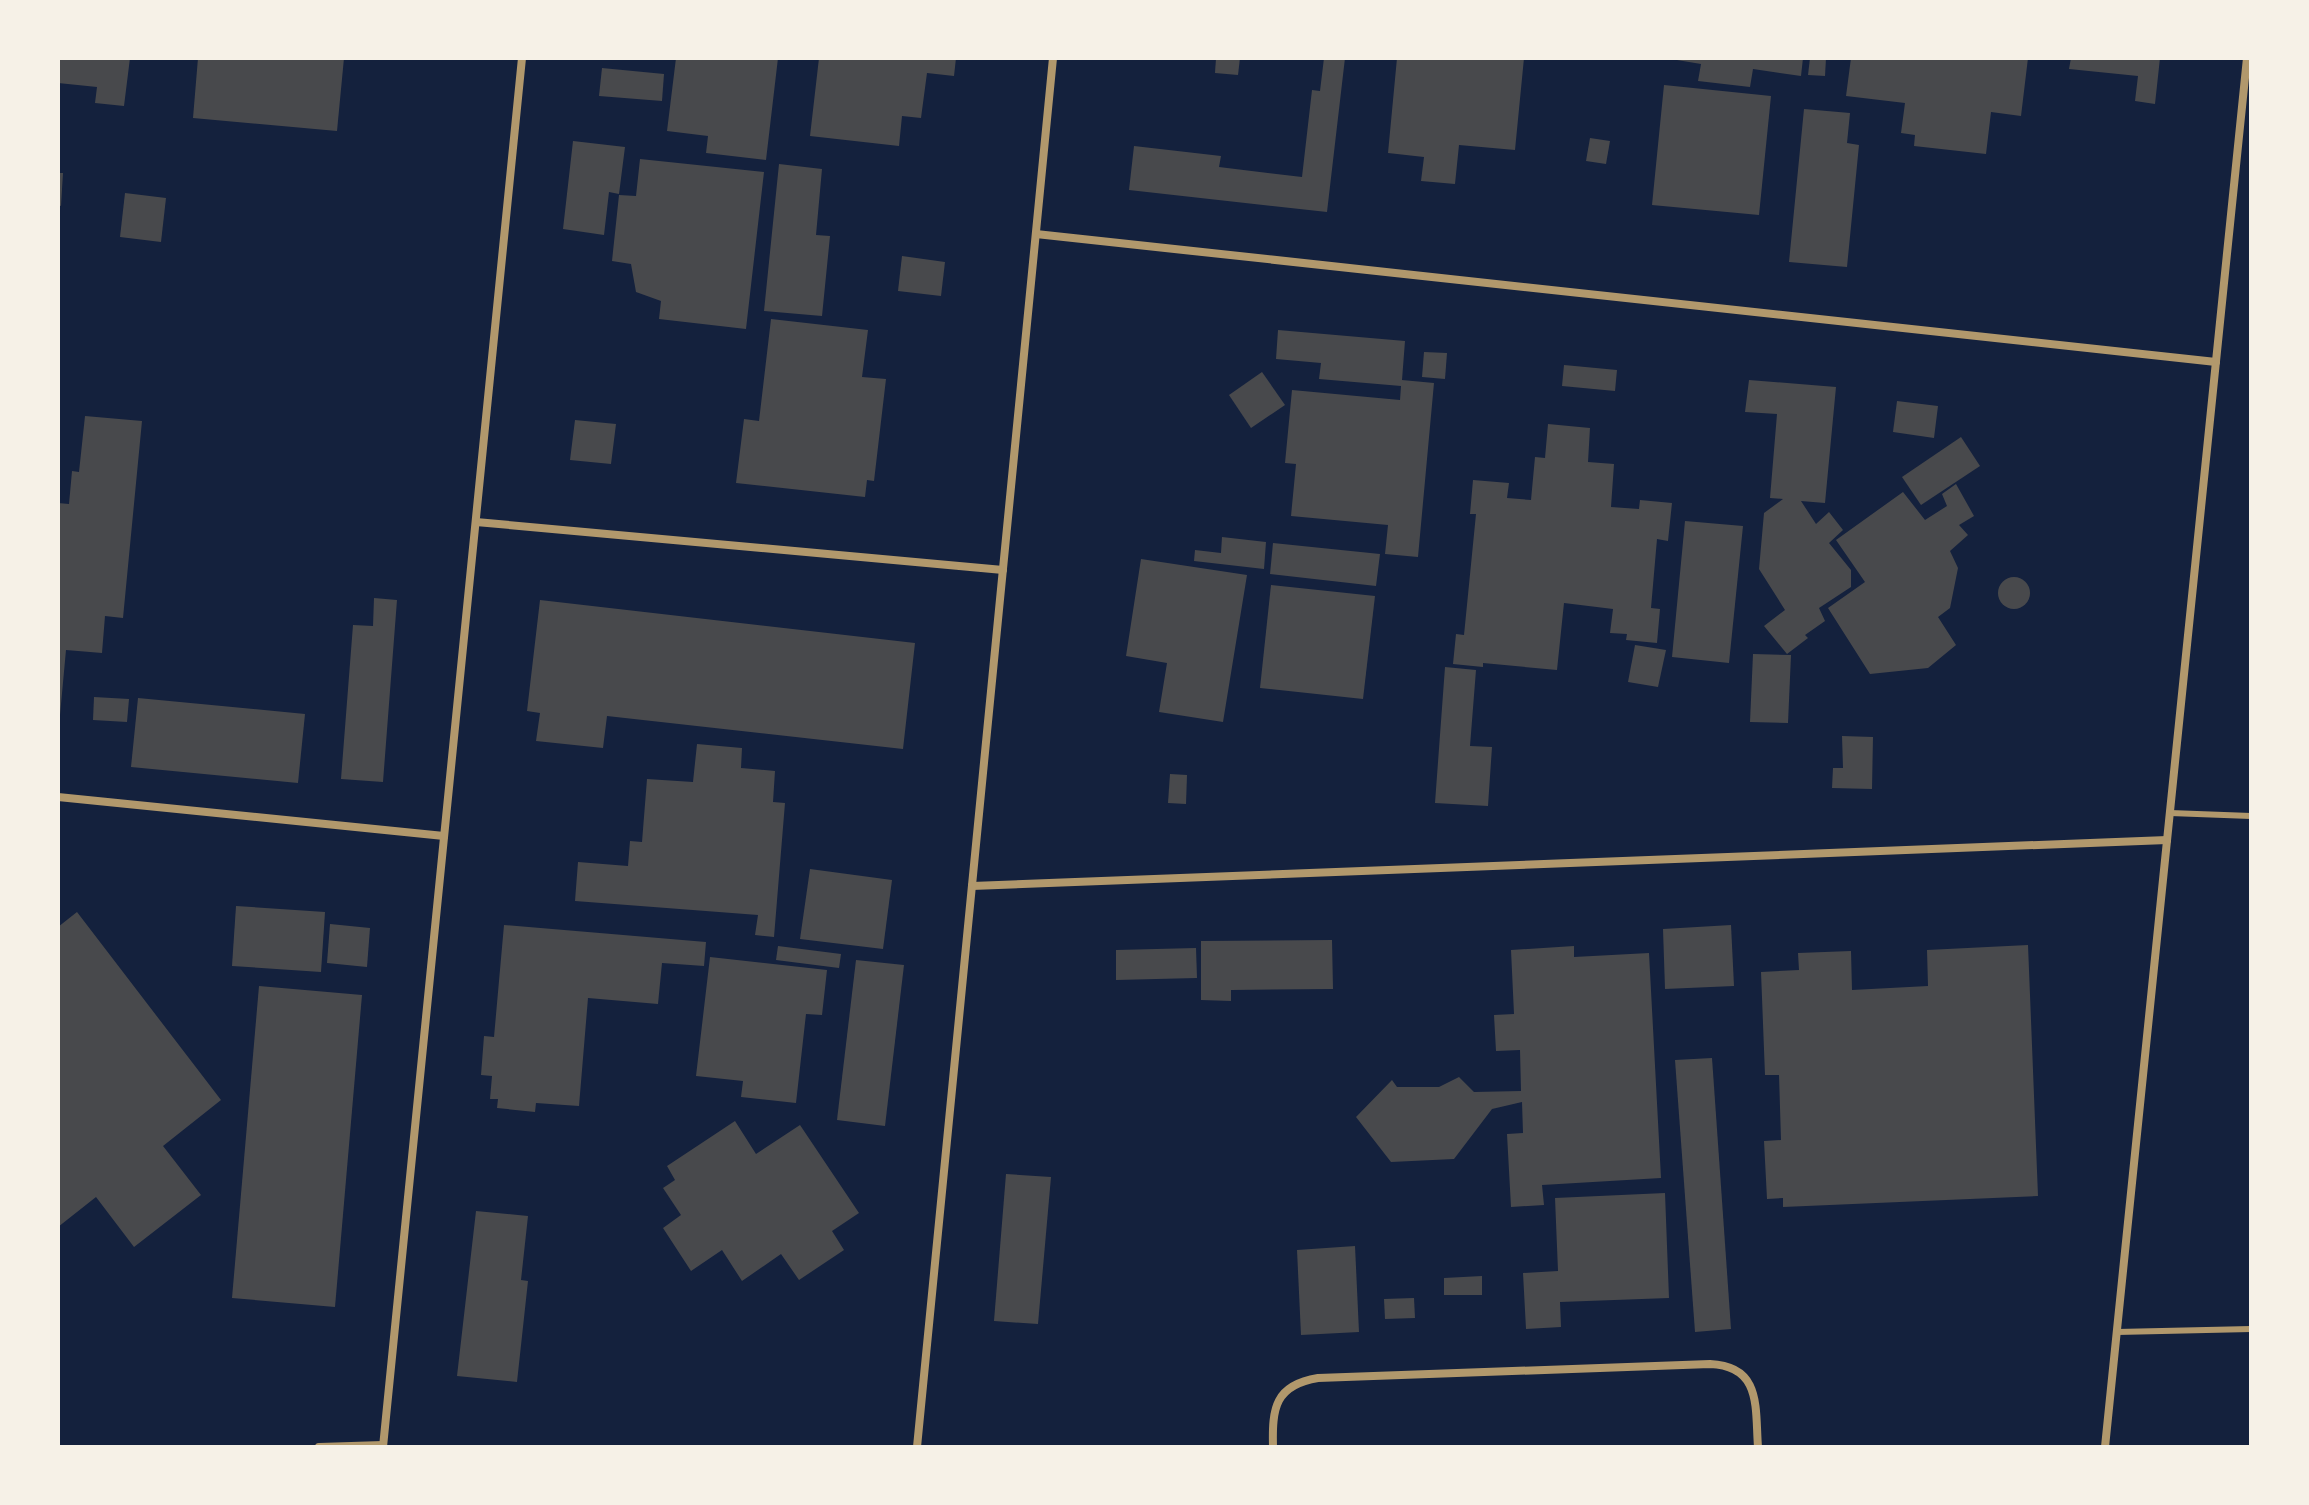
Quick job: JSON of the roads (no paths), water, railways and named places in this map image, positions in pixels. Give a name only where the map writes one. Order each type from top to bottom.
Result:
[{"type":"street","points":[[319,1447],[383,1446],[522,58]]},
{"type":"street","points":[[917,1447],[1053,58]]},
{"type":"street","points":[[2105,1447],[2247,58]]},
{"type":"street","points":[[1036,234],[2216,362]]},
{"type":"street","points":[[476,522],[1003,570]]},
{"type":"street","points":[[58,797],[444,836]]},
{"type":"street","points":[[972,886],[2167,840]]},
{"type":"street","points":[[1273,1447],[1272,1419],[1277,1403],[1287,1389],[1310,1379],[1710,1364],[1727,1365],[1741,1372],[1751,1385],[1758,1447]]},
{"type":"lane","points":[[2170,813],[2251,816]]},
{"type":"lane","points":[[2117,1332],[2251,1329]]}]
